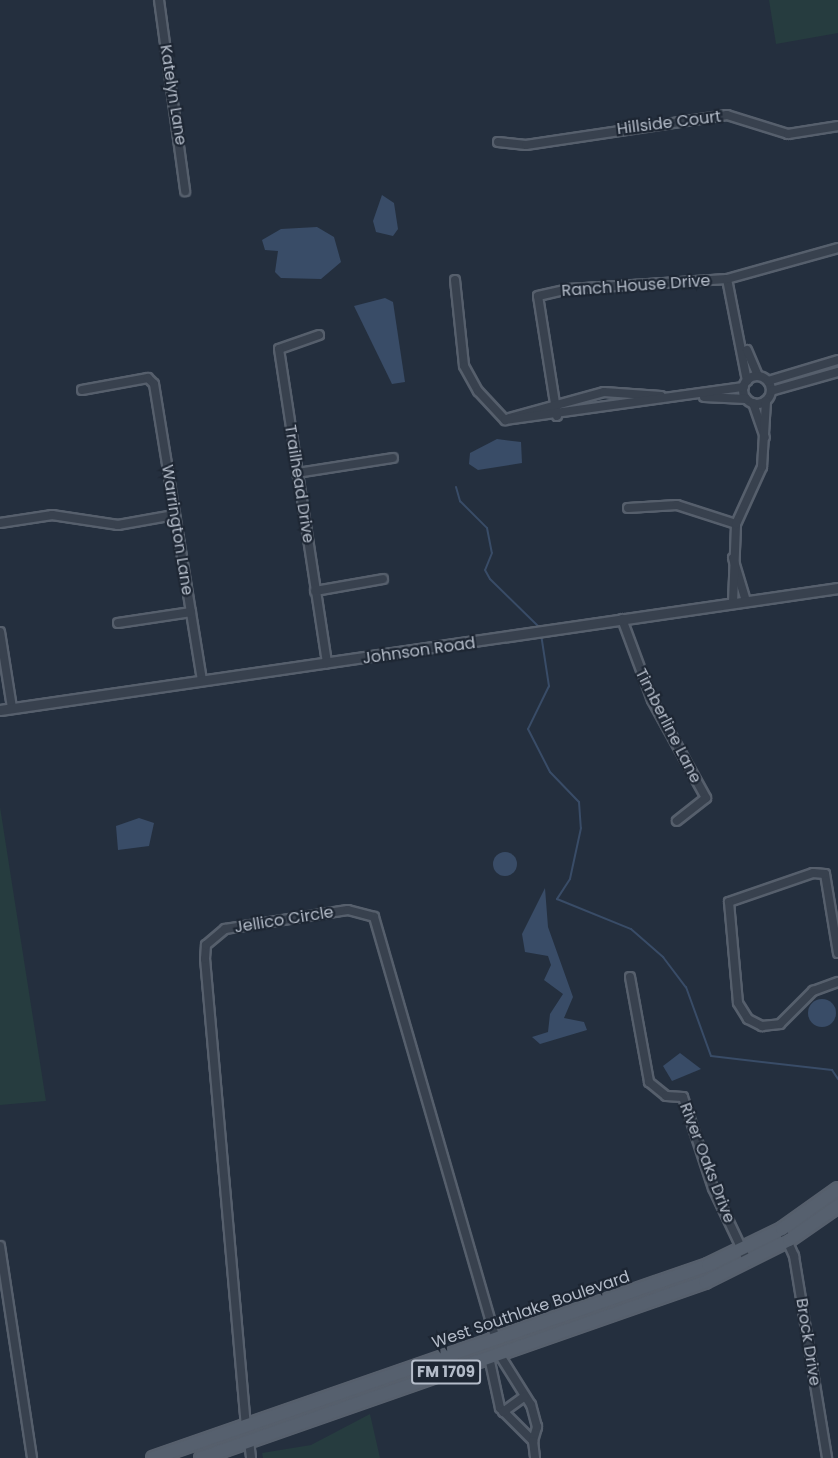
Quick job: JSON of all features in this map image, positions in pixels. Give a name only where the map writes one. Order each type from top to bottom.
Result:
[{"type":"main road","name":"West Southlake Boulevard","points":[[153,1458],[499,1339],[742,1251],[782,1228],[838,1189]]},
{"type":"main road","name":"West Southlake Boulevard","points":[[201,1458],[494,1356],[748,1263],[789,1240],[838,1206]]},
{"type":"main road","points":[[494,1356],[499,1339]]},
{"type":"main road","points":[[246,1427],[249,1441]]},
{"type":"street","name":"Katelyn Lane","points":[[159,0],[185,191]]},
{"type":"street","name":"Hillside Court","points":[[498,142],[526,145],[727,115],[788,134],[838,126]]},
{"type":"street","name":"Ranch House Drive","points":[[555,403],[538,296],[569,289],[727,279],[838,248]]},
{"type":"street","points":[[727,279],[742,338],[758,376],[768,381],[838,361]]},
{"type":"street","points":[[455,280],[464,366],[478,391],[505,420]]},
{"type":"street","name":"Trailhead Drive","points":[[319,335],[279,349],[327,663]]},
{"type":"street","points":[[742,338],[745,384],[766,438]]},
{"type":"street","points":[[771,391],[838,372]]},
{"type":"street","points":[[696,395],[745,384],[758,376]]},
{"type":"street","name":"Warrington Lane","points":[[82,390],[153,379],[202,680]]},
{"type":"street","points":[[733,603],[736,524],[762,467],[766,438],[766,401],[771,391],[768,381]]},
{"type":"street","points":[[505,420],[555,403],[604,392],[662,396],[696,395],[766,401]]},
{"type":"street","points":[[505,420],[557,416],[662,396]]},
{"type":"street","points":[[555,403],[557,416]]},
{"type":"street","points":[[297,473],[393,458]]},
{"type":"street","points":[[628,508],[677,505],[736,524]]},
{"type":"street","points":[[0,523],[52,515],[118,525],[174,515]]},
{"type":"street","points":[[733,558],[746,601]]},
{"type":"street","points":[[315,591],[384,579]]},
{"type":"street","name":"Johnson Road","points":[[0,710],[532,635],[838,588]]},
{"type":"street","points":[[118,623],[191,612]]},
{"type":"street","name":"Timberline Lane","points":[[622,620],[652,700],[706,798],[677,821]]},
{"type":"street","points":[[0,636],[12,708]]},
{"type":"street","points":[[838,953],[825,874],[813,873],[729,902],[738,1003],[748,1019],[762,1026],[780,1024],[813,991],[838,981]]},
{"type":"street","name":"Jellico Circle","points":[[246,1427],[205,959],[206,945],[225,929],[348,910],[374,917],[499,1339]]},
{"type":"street","name":"River Oaks Drive","points":[[630,977],[646,1075],[658,1092],[683,1097],[713,1188],[748,1263]]},
{"type":"street","name":"Brock Drive","points":[[782,1228],[789,1240],[827,1458]]},
{"type":"street","points":[[0,1246],[32,1458]]},
{"type":"street","points":[[494,1356],[524,1397],[535,1417],[533,1441],[535,1458]]},
{"type":"street","points":[[494,1356],[503,1412],[533,1441]]},
{"type":"street","points":[[503,1412],[524,1397]]},
{"type":"street","points":[[249,1441],[251,1458]]},
{"type":"green space","points":[[769,0],[838,0],[838,33],[776,44]]},
{"type":"green space","points":[[0,807],[46,1101],[0,1105]]},
{"type":"green space","points":[[370,1414],[380,1458],[263,1458],[262,1453],[311,1445]]},
{"type":"water","points":[[382,195],[394,203],[398,229],[393,236],[376,232],[373,221]]},
{"type":"water","points":[[317,227],[334,237],[341,262],[321,279],[281,278],[275,272],[278,251],[265,250],[262,240],[281,229]]},
{"type":"water","points":[[385,298],[393,302],[405,382],[392,384],[354,306]]},
{"type":"water","points":[[497,439],[521,442],[522,463],[478,470],[469,464],[470,453]]},
{"type":"water","points":[[139,818],[154,823],[149,846],[118,850],[116,826]]},
{"type":"water","points":[[505,852],[513,856],[517,864],[513,872],[505,876],[497,872],[493,864],[497,856]]},
{"type":"water","points":[[545,888],[548,927],[573,997],[564,1018],[584,1022],[587,1030],[540,1044],[532,1037],[548,1032],[550,1014],[563,994],[544,980],[551,965],[548,956],[525,952],[522,934]]},
{"type":"water","points":[[822,999],[832,1003],[836,1013],[832,1023],[822,1027],[812,1023],[808,1013],[812,1003]]},
{"type":"water","points":[[680,1053],[701,1069],[672,1081],[663,1066]]},
{"type":"waterway","points":[[456,487],[460,501],[487,528],[492,553],[485,570],[490,579],[540,628]]},
{"type":"waterway","points":[[541,634],[549,686],[528,729],[550,772],[579,802],[581,828],[570,879],[557,899],[631,929],[663,957],[686,987],[711,1056],[832,1070],[838,1079]]}]
